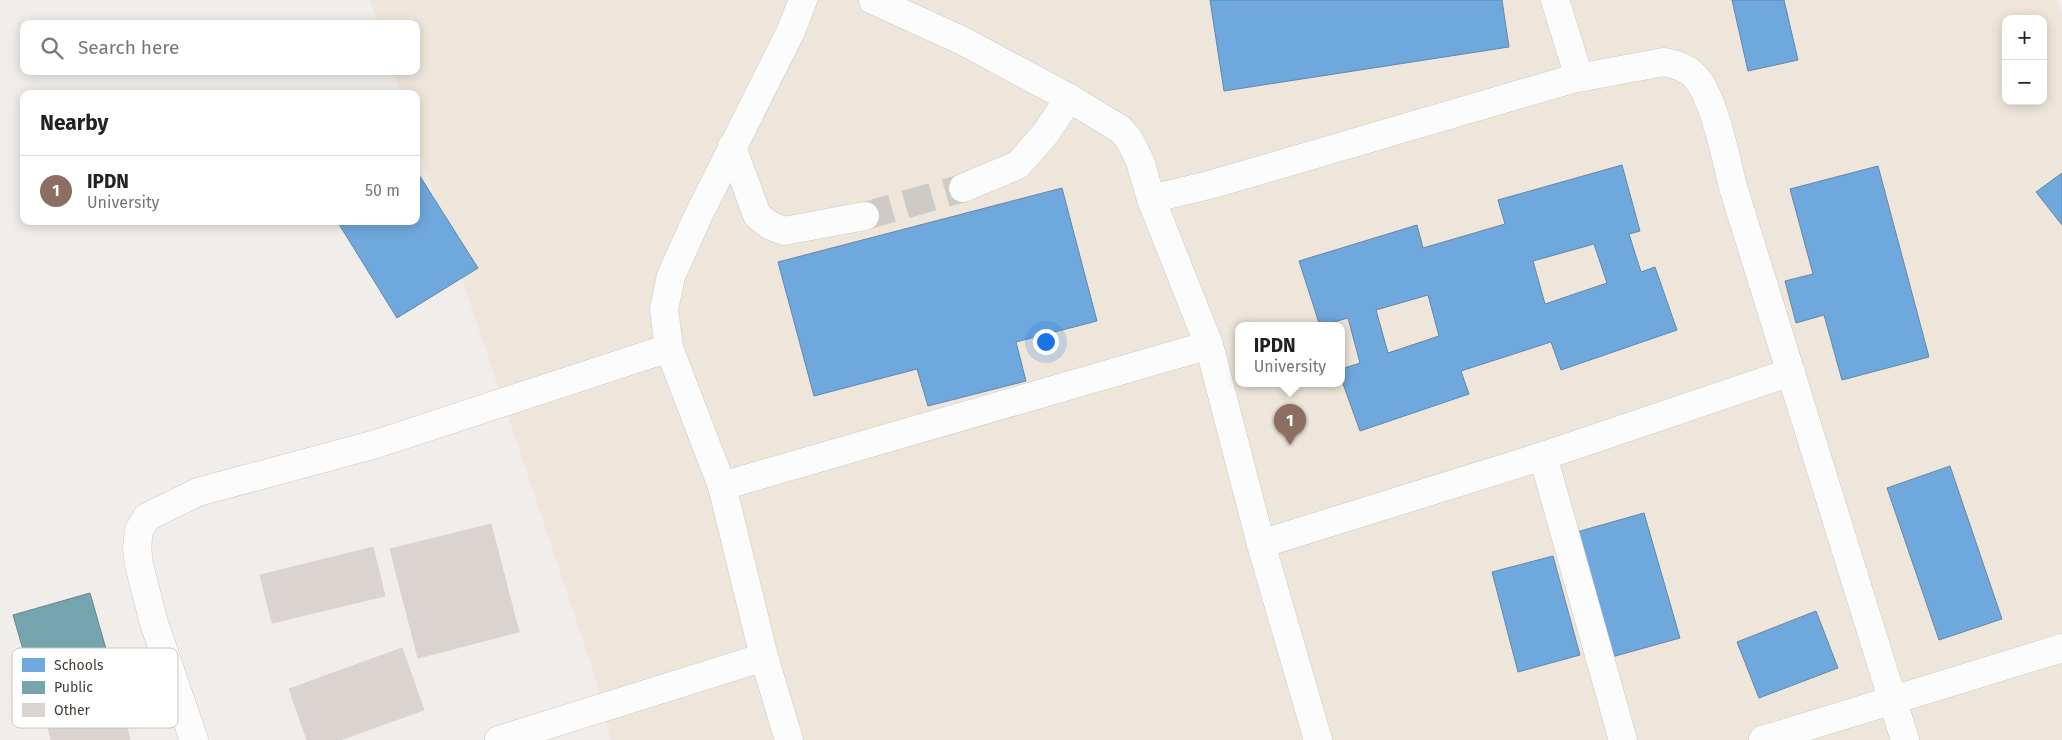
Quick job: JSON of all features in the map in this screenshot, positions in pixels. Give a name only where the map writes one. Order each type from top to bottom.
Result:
[{"type":"lane","points":[[790,740],[764,657],[722,486],[669,348],[664,308],[671,276],[699,214],[790,33],[803,0]]},
{"type":"lane","points":[[872,0],[963,41],[1069,98],[1120,129],[1129,139],[1140,161],[1151,199],[1209,345],[1261,544],[1318,740]]},
{"type":"lane","points":[[1555,0],[1579,77]]},
{"type":"lane","points":[[1151,199],[1213,184],[1579,77],[1664,62],[1683,68],[1698,80],[1711,108],[1733,187],[1905,740]]},
{"type":"lane","points":[[963,188],[1018,165],[1046,133],[1069,98]]},
{"type":"lane","points":[[732,147],[757,215],[770,225],[784,231],[865,216]]},
{"type":"lane","points":[[722,486],[1209,345]]},
{"type":"lane","points":[[163,648],[139,565],[137,548],[139,530],[147,517],[198,492],[376,444],[669,348]]},
{"type":"lane","points":[[1261,544],[1543,456],[1791,372]]},
{"type":"lane","points":[[1543,456],[1623,740]]},
{"type":"lane","points":[[1763,740],[2062,648]]},
{"type":"lane","points":[[499,740],[764,657]]},
{"type":"lane","points":[[178,693],[194,740]]},
{"type":"shaded area","points":[[370,0],[2057,0],[2062,14],[2062,740],[611,740],[594,674],[420,153],[420,90],[400,90],[394,75],[420,75],[420,20],[377,20]]},
{"type":"building: Schools","points":[[1210,0],[1502,0],[1509,47],[1224,91]]},
{"type":"building: Schools","points":[[1732,0],[1784,0],[1798,60],[1748,71]]},
{"type":"building: Schools","points":[[1622,165],[1640,231],[1629,234],[1641,272],[1655,267],[1677,330],[1561,370],[1551,342],[1461,371],[1469,394],[1360,431],[1344,387],[1345,368],[1360,363],[1348,318],[1334,322],[1319,322],[1299,261],[1417,225],[1423,248],[1505,224],[1498,200]],"holes":[[[1594,244],[1607,283],[1545,304],[1533,261]],[[1428,295],[1439,336],[1388,353],[1376,310]]]},
{"type":"building: Schools","points":[[1878,166],[1929,357],[1842,380],[1824,315],[1796,323],[1785,281],[1813,274],[1790,189]]},
{"type":"building: Schools","points":[[2062,173],[2062,225],[2036,192]]},
{"type":"building: Schools","points":[[420,176],[478,268],[397,318],[339,225],[420,225]]},
{"type":"building: Schools","points":[[1062,188],[1097,321],[1016,342],[1026,381],[928,406],[917,369],[814,396],[778,262]]},
{"type":"building: Schools","points":[[1950,466],[2002,619],[1939,640],[1887,488]]},
{"type":"building: Schools","points":[[1644,513],[1680,638],[1601,660],[1566,535]]},
{"type":"building: Schools","points":[[1553,556],[1580,655],[1518,672],[1492,572]]},
{"type":"building: Schools","points":[[1816,611],[1838,668],[1759,698],[1737,642]]},
{"type":"building: Public","points":[[90,593],[106,648],[23,648],[13,615]]},
{"type":"building: Other","points":[[491,524],[519,632],[418,658],[390,549]]},
{"type":"building: Other","points":[[373,547],[385,596],[272,623],[260,575]]},
{"type":"building: Other","points":[[402,648],[424,710],[340,740],[307,740],[289,689]]},
{"type":"building: Other","points":[[48,728],[127,728],[130,740],[51,740]]},
{"type":"tunnel","points":[[865,216],[963,188]]},
{"type":"place","name":"IPDN","points":[[1290,445]]}]
